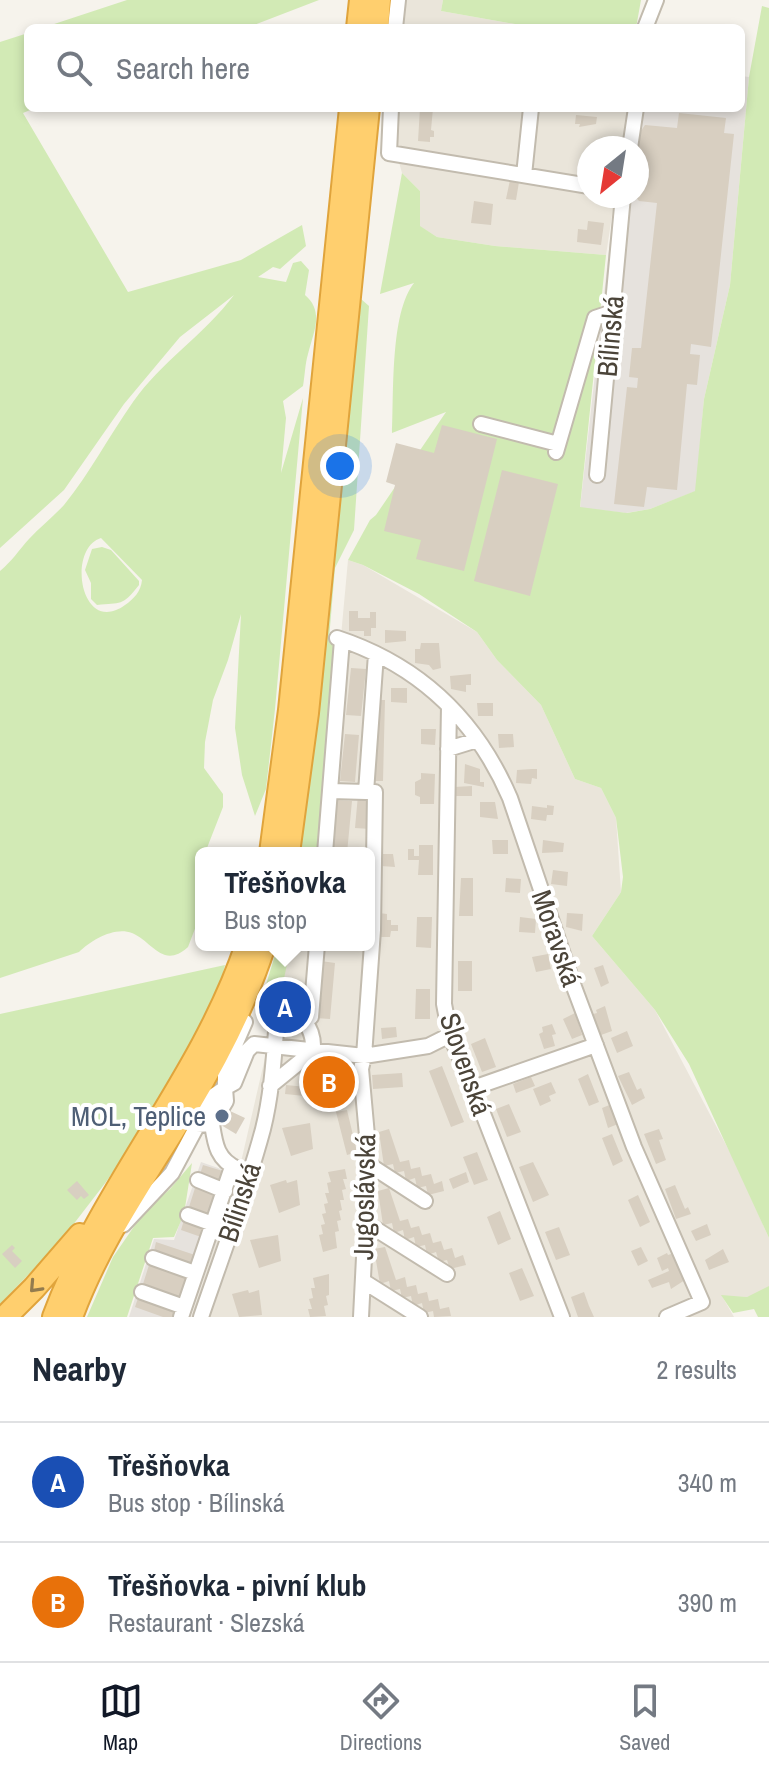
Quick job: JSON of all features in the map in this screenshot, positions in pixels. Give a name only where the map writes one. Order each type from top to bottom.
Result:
[{"type":"highway","points":[[358,24],[361,0]]},
{"type":"highway","points":[[377,24],[379,0]]},
{"type":"highway","points":[[272,847],[290,710],[351,112]]},
{"type":"highway","points":[[291,847],[368,112]]},
{"type":"highway","points":[[54,1317],[89,1237],[200,1053],[245,951]]},
{"type":"highway","points":[[72,1317],[109,1233],[224,1043],[262,951]]},
{"type":"highway","points":[[5,1317],[52,1268],[120,1184]]},
{"type":"street","points":[[395,24],[398,0]]},
{"type":"street","points":[[647,24],[656,0]]},
{"type":"street","points":[[389,153],[391,112]]},
{"type":"street","points":[[524,175],[531,112]]},
{"type":"street","points":[[632,136],[635,112]]},
{"type":"street","points":[[362,166],[389,153],[577,184]]},
{"type":"street","name":"Bílinská","points":[[597,475],[622,208]]},
{"type":"street","points":[[481,424],[557,448],[595,318],[613,312]]},
{"type":"street","name":"Moravská","points":[[331,791],[339,639],[376,654],[419,678],[449,706],[498,770],[574,987],[696,1309]]},
{"type":"street","name":"Jugoslávská","points":[[374,847],[375,792],[366,792],[376,654]]},
{"type":"street","name":"Slovenská","points":[[449,706],[444,1004],[450,1035],[562,1317]]},
{"type":"street","points":[[448,749],[477,740]]},
{"type":"street","points":[[326,847],[331,791],[366,792]]},
{"type":"street","points":[[72,1317],[125,1222],[172,1173],[204,1125],[226,1101],[225,1068],[272,951]]},
{"type":"street","points":[[311,1017],[316,951]]},
{"type":"street","name":"Jugoslávská","points":[[361,1317],[368,1164],[361,1069],[372,951]]},
{"type":"street","name":"Bílinská","points":[[201,1317],[263,1126],[277,1019],[282,1014],[291,1013],[303,1019],[314,1039],[313,1051]]},
{"type":"street","points":[[225,1088],[234,1083],[247,1051],[254,1044],[364,1056],[428,1046],[450,1035]]},
{"type":"street","points":[[473,1088],[596,1045]]},
{"type":"street","points":[[270,1086],[313,1051]]},
{"type":"street","points":[[204,1125],[223,1160],[249,1173]]},
{"type":"street","points":[[368,1164],[425,1201]]},
{"type":"street","points":[[142,1292],[182,1312],[232,1167]]},
{"type":"street","points":[[198,1180],[225,1191]]},
{"type":"street","points":[[188,1215],[213,1224]]},
{"type":"street","points":[[366,1223],[447,1274]]},
{"type":"street","points":[[153,1258],[195,1273]]},
{"type":"street","points":[[363,1281],[420,1317]]},
{"type":"street","points":[[667,1317],[696,1309]]},
{"type":"shaded area","points":[[404,0],[443,0],[441,11],[514,24],[402,24]]},
{"type":"shaded area","points":[[745,76],[749,77],[730,285],[704,399],[696,491],[650,509],[626,513],[580,508],[614,208],[649,208],[649,136],[623,136],[626,112],[745,112]]},
{"type":"shaded area","points":[[397,112],[626,112],[624,136],[577,136],[577,208],[613,208],[606,255],[495,246],[437,237],[419,226],[420,191],[402,173],[395,148]]},
{"type":"shaded area","points":[[348,560],[363,565],[477,632],[497,660],[541,705],[575,779],[601,788],[616,818],[621,892],[592,936],[655,1010],[734,1160],[769,1238],[769,1286],[764,1294],[722,1296],[734,1317],[191,1317],[238,1175],[290,951],[375,951],[375,847],[322,847]]},
{"type":"shaded area","points":[[201,1162],[238,1175],[190,1317],[129,1317],[154,1239],[174,1240]]},
{"type":"green space","points":[[127,0],[319,0],[256,24],[54,24]]},
{"type":"green space","points":[[443,0],[641,0],[637,24],[514,24],[441,11]]},
{"type":"green space","points":[[762,6],[769,8],[769,1238],[689,1064],[655,1010],[592,936],[621,892],[623,877],[616,818],[601,788],[575,779],[541,705],[497,660],[477,632],[419,594],[348,560],[370,520],[446,412],[392,433],[397,333],[406,296],[414,283],[380,294],[402,173],[420,191],[420,226],[437,237],[495,246],[606,255],[580,507],[627,513],[650,509],[695,491],[704,399],[730,285],[749,77]]},
{"type":"green space","points":[[24,34],[23,113],[128,292],[241,260],[302,225],[306,246],[280,269],[273,267],[258,277],[286,282],[293,263],[301,261],[309,270],[305,295],[315,308],[316,316],[303,386],[283,401],[286,418],[281,473],[303,398],[266,789],[255,816],[242,775],[235,728],[241,614],[213,700],[205,742],[204,768],[223,794],[223,807],[207,847],[195,847],[195,929],[188,947],[179,953],[165,955],[132,933],[118,931],[97,939],[79,952],[0,978],[0,571],[64,505],[144,388],[234,295],[180,337],[124,404],[64,490],[0,548],[0,42]],"holes":[[[101,538],[142,580],[140,588],[125,605],[110,612],[98,610],[83,588],[84,558],[90,545]]]},
{"type":"green space","points":[[361,299],[369,306],[354,530],[335,568],[329,639],[339,649],[322,847],[300,847],[347,401]]},
{"type":"green space","points":[[102,547],[111,550],[139,581],[139,585],[121,602],[97,605],[91,599],[91,583],[85,570],[92,549]]},
{"type":"green space","points":[[276,951],[290,951],[280,998],[265,988]]},
{"type":"green space","points":[[225,965],[220,986],[155,1110],[106,1182],[59,1243],[0,1304],[0,1014]]},
{"type":"green space","points":[[192,1163],[184,1214],[174,1237],[153,1238],[127,1317],[87,1317],[113,1257],[144,1212],[170,1189]]},
{"type":"green space","points":[[769,1286],[769,1317],[758,1317],[754,1309],[733,1313],[721,1295],[747,1297]]},
{"type":"building","points":[[420,112],[433,112],[431,130],[434,137],[430,137],[430,142],[418,141]]},
{"type":"building","points":[[679,113],[726,118],[724,133],[734,134],[711,347],[691,344],[690,354],[700,355],[697,385],[687,384],[677,490],[647,487],[644,507],[614,504],[627,387],[637,388],[638,378],[629,377],[632,348],[641,348],[657,203],[649,202],[649,136],[638,135],[645,125],[677,128]]},
{"type":"building","points":[[576,115],[597,117],[596,124],[579,127],[580,124],[575,124]]},
{"type":"building","points":[[510,180],[519,182],[516,200],[506,199]]},
{"type":"building","points":[[474,201],[493,204],[491,225],[471,223]]},
{"type":"building","points":[[588,221],[604,223],[601,245],[577,242],[578,229],[587,230]]},
{"type":"building","points":[[442,425],[497,439],[464,571],[416,559],[421,540],[384,531],[395,485],[386,482],[396,443],[434,453]]},
{"type":"building","points":[[502,470],[558,484],[530,596],[474,581]]},
{"type":"building","points":[[349,611],[358,611],[358,618],[370,618],[370,612],[376,612],[376,628],[371,628],[371,636],[364,636],[364,631],[349,631]]},
{"type":"building","points":[[385,630],[406,631],[406,641],[385,643]]},
{"type":"building","points":[[421,643],[439,643],[441,668],[433,670],[429,665],[415,663],[415,649],[420,649]]},
{"type":"building","points":[[351,668],[366,669],[361,716],[346,715]]},
{"type":"building","points":[[471,674],[471,685],[466,685],[466,692],[451,689],[450,676]]},
{"type":"building","points":[[391,688],[407,688],[407,703],[391,702]]},
{"type":"building","points":[[377,700],[385,700],[383,781],[374,781]]},
{"type":"building","points":[[477,703],[493,703],[493,716],[478,716]]},
{"type":"building","points":[[421,729],[436,729],[435,745],[421,744]]},
{"type":"building","points":[[345,734],[359,735],[355,782],[340,781]]},
{"type":"building","points":[[498,734],[513,734],[514,747],[499,748]]},
{"type":"building","points":[[465,764],[480,769],[480,782],[484,782],[484,787],[464,783]]},
{"type":"building","points":[[537,769],[537,779],[532,778],[531,784],[516,783],[517,770]]},
{"type":"building","points":[[421,773],[435,774],[434,804],[420,804],[420,797],[415,795],[415,782],[421,779]]},
{"type":"building","points":[[472,786],[472,796],[454,796],[454,787]]},
{"type":"building","points":[[358,795],[370,797],[370,829],[355,828]]},
{"type":"building","points":[[337,800],[352,801],[348,847],[333,847]]},
{"type":"building","points":[[480,802],[495,802],[498,819],[480,817]]},
{"type":"building","points":[[547,805],[554,806],[553,815],[547,815],[546,821],[531,819],[532,806],[547,808]]},
{"type":"building","points":[[492,840],[508,840],[508,854],[493,854]]},
{"type":"building","points":[[543,840],[564,843],[563,852],[542,853]]},
{"type":"building","points":[[419,845],[433,845],[433,875],[418,875],[419,860],[408,860],[408,849],[414,849],[414,856],[419,856]]},
{"type":"building","points":[[381,854],[393,854],[395,867],[381,866]]},
{"type":"building","points":[[553,870],[568,872],[567,886],[551,884]]},
{"type":"building","points":[[461,878],[473,878],[473,916],[459,916]]},
{"type":"building","points":[[506,878],[521,879],[520,893],[505,892]]},
{"type":"building","points":[[379,913],[387,914],[391,925],[398,925],[398,931],[391,931],[390,937],[378,937]]},
{"type":"building","points":[[567,913],[583,914],[582,931],[566,927]]},
{"type":"building","points":[[417,917],[432,917],[431,948],[416,947]]},
{"type":"building","points":[[520,917],[536,919],[535,933],[519,932]]},
{"type":"building","points":[[548,954],[551,969],[536,972],[532,957]]},
{"type":"building","points":[[321,961],[335,963],[330,1019],[315,1018]]},
{"type":"building","points":[[458,961],[472,961],[472,991],[458,991]]},
{"type":"building","points":[[603,965],[609,983],[601,987],[594,968]]},
{"type":"building","points":[[416,989],[430,989],[430,1019],[415,1019]]},
{"type":"building","points":[[605,1006],[612,1031],[601,1035],[593,1014]]},
{"type":"building","points":[[575,1013],[582,1035],[572,1039],[563,1019]]},
{"type":"building","points":[[552,1024],[556,1034],[552,1035],[555,1046],[544,1049],[539,1034],[543,1032],[542,1027]]},
{"type":"building","points":[[396,1027],[397,1037],[382,1039],[381,1028]]},
{"type":"building","points":[[627,1031],[633,1046],[617,1053],[611,1038]]},
{"type":"building","points":[[485,1038],[496,1067],[482,1072],[471,1044]]},
{"type":"building","points":[[442,1066],[464,1122],[451,1127],[429,1071]]},
{"type":"building","points":[[309,1071],[351,1076],[350,1088],[326,1085],[324,1098],[307,1097]]},
{"type":"building","points":[[629,1072],[637,1090],[641,1088],[645,1098],[632,1105],[618,1076]]},
{"type":"building","points":[[402,1073],[403,1087],[373,1089],[372,1075]]},
{"type":"building","points":[[588,1074],[599,1102],[589,1106],[578,1079]]},
{"type":"building","points":[[531,1077],[535,1086],[516,1093],[513,1084]]},
{"type":"building","points":[[551,1082],[556,1093],[549,1096],[551,1101],[540,1106],[533,1089]]},
{"type":"building","points":[[286,1085],[306,1087],[305,1096],[285,1094]]},
{"type":"building","points":[[210,1096],[245,1118],[236,1134],[221,1125],[217,1132]]},
{"type":"building","points":[[509,1104],[521,1132],[507,1137],[496,1109]]},
{"type":"building","points":[[612,1104],[618,1124],[608,1128],[602,1108]]},
{"type":"building","points":[[347,1110],[357,1152],[347,1155],[336,1112]]},
{"type":"building","points":[[310,1123],[313,1149],[291,1156],[282,1128]]},
{"type":"building","points":[[389,1129],[400,1162],[409,1160],[411,1169],[420,1167],[422,1176],[431,1174],[434,1184],[442,1181],[444,1191],[428,1195],[426,1186],[417,1188],[415,1178],[406,1181],[404,1171],[395,1173],[393,1164],[384,1166],[379,1132]]},
{"type":"building","points":[[659,1129],[663,1139],[659,1140],[666,1160],[656,1164],[644,1134]]},
{"type":"building","points":[[612,1134],[623,1161],[613,1166],[602,1138]]},
{"type":"building","points":[[477,1152],[488,1180],[474,1185],[463,1157]]},
{"type":"building","points":[[533,1162],[549,1195],[533,1202],[519,1167]]},
{"type":"building","points":[[203,1165],[226,1172],[223,1182],[200,1174]]},
{"type":"building","points":[[345,1169],[347,1179],[343,1179],[346,1189],[342,1190],[344,1200],[340,1200],[339,1231],[335,1232],[337,1248],[323,1252],[319,1235],[323,1234],[321,1225],[325,1224],[322,1214],[326,1213],[324,1204],[328,1203],[325,1193],[329,1193],[327,1183],[331,1182],[328,1172]]},
{"type":"building","points":[[466,1172],[469,1182],[453,1189],[449,1179]]},
{"type":"building","points":[[286,1180],[287,1183],[297,1180],[300,1205],[279,1213],[270,1185]]},
{"type":"building","points":[[77,1181],[89,1195],[84,1199],[81,1196],[77,1200],[67,1190]]},
{"type":"building","points":[[675,1185],[685,1209],[688,1207],[691,1214],[676,1219],[665,1189]]},
{"type":"building","points":[[195,1188],[218,1196],[212,1215],[189,1207]]},
{"type":"building","points":[[389,1188],[400,1221],[408,1219],[411,1228],[419,1226],[422,1235],[430,1233],[433,1243],[441,1241],[444,1250],[452,1248],[455,1258],[463,1255],[466,1265],[450,1269],[447,1260],[439,1262],[436,1252],[427,1255],[425,1245],[416,1247],[414,1237],[405,1240],[403,1230],[394,1233],[392,1223],[383,1225],[378,1191]]},
{"type":"building","points":[[638,1195],[650,1222],[640,1227],[628,1200]]},
{"type":"building","points":[[500,1211],[511,1239],[498,1245],[487,1217]]},
{"type":"building","points":[[184,1220],[207,1229],[204,1238],[181,1230]]},
{"type":"building","points":[[707,1224],[711,1235],[696,1241],[691,1231]]},
{"type":"building","points":[[559,1227],[570,1255],[556,1260],[545,1232]]},
{"type":"building","points":[[278,1235],[281,1261],[259,1268],[250,1240]]},
{"type":"building","points":[[156,1242],[198,1256],[195,1266],[154,1251]]},
{"type":"building","points":[[12,1245],[15,1248],[12,1251],[22,1261],[15,1268],[2,1254]]},
{"type":"building","points":[[385,1247],[396,1280],[405,1277],[407,1287],[416,1285],[418,1294],[427,1292],[429,1301],[438,1299],[440,1309],[449,1307],[451,1316],[434,1317],[433,1311],[424,1313],[422,1303],[413,1306],[411,1296],[402,1298],[400,1289],[391,1291],[389,1281],[380,1284],[374,1249]]},
{"type":"building","points":[[641,1247],[648,1261],[638,1266],[631,1251]]},
{"type":"building","points":[[723,1249],[729,1262],[709,1270],[705,1260]]},
{"type":"building","points":[[674,1253],[685,1280],[671,1289],[669,1282],[652,1288],[648,1280],[669,1271],[668,1268],[662,1271],[657,1258]]},
{"type":"building","points":[[149,1265],[191,1279],[184,1298],[143,1284]]},
{"type":"building","points":[[522,1268],[534,1296],[520,1301],[509,1273]]},
{"type":"building","points":[[329,1274],[328,1305],[324,1306],[326,1316],[310,1317],[308,1309],[312,1309],[309,1299],[313,1298],[311,1288],[315,1288],[313,1278]]},
{"type":"building","points":[[248,1290],[249,1293],[259,1290],[262,1315],[239,1317],[232,1294]]},
{"type":"building","points":[[584,1292],[594,1317],[578,1317],[571,1297]]},
{"type":"building","points":[[138,1298],[179,1312],[178,1317],[163,1317],[135,1307]]},
{"type":"place","name":"Třešňovka","points":[[285,1007]]},
{"type":"place","name":"Třešňovka - pivní klub","points":[[329,1082]]},
{"type":"place","name":"MOL, Teplice","points":[[222,1116]]}]
